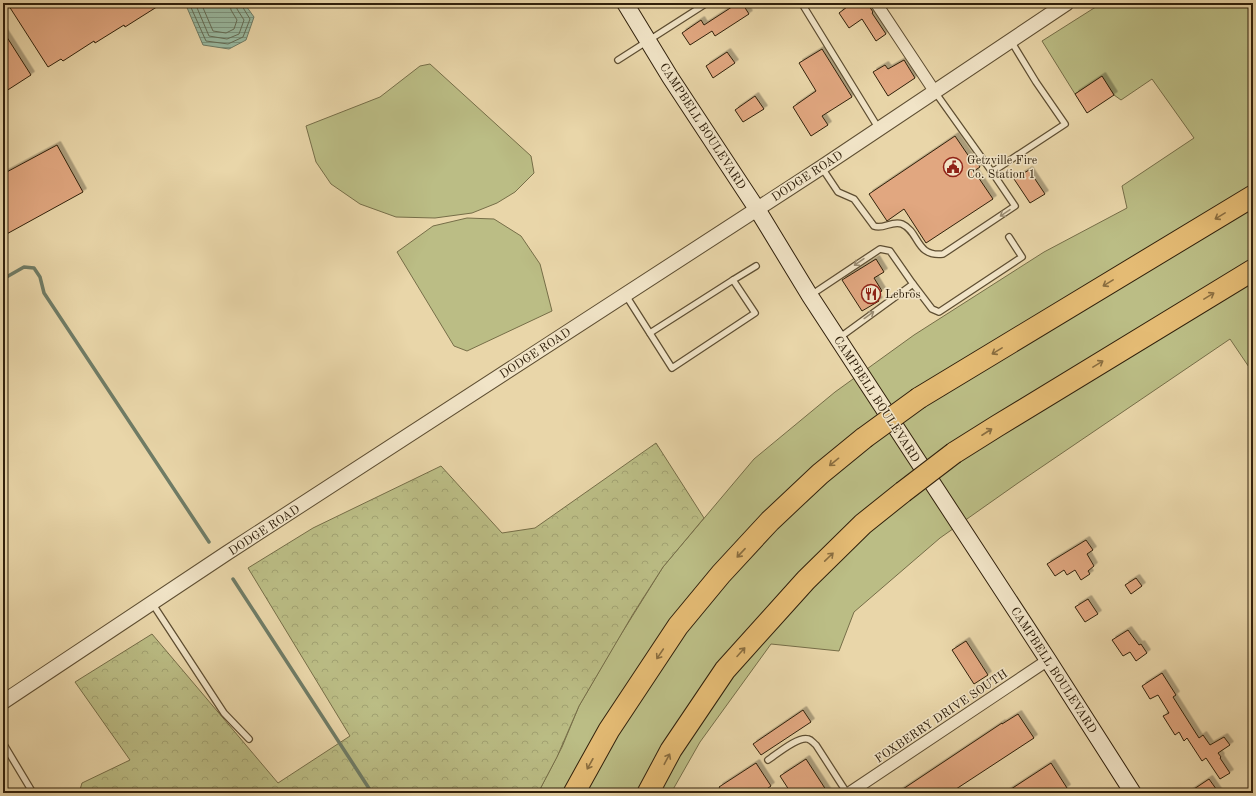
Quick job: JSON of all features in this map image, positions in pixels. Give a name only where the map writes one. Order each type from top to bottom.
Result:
[{"type":"highway","points":[[574,793],[609,730],[678,626],[721,574],[770,521],[820,474],[864,438],[919,398],[1253,196]]},
{"type":"highway","points":[[648,793],[671,750],[725,670],[806,580],[863,524],[954,453],[1253,270]]},
{"type":"main road","name":"CAMPBELL BOULEVARD","points":[[625,3],[670,77],[758,209],[810,296],[1048,660],[1131,793]]},
{"type":"street","points":[[876,3],[935,92]]},
{"type":"street","name":"DODGE ROAD","points":[[3,702],[625,294],[822,167],[1067,3]]},
{"type":"street","name":"FOXBERRY DRIVE SOUTH","points":[[848,793],[1048,660]]},
{"type":"lane","points":[[618,60],[707,3]]},
{"type":"lane","points":[[804,7],[879,129]]},
{"type":"lane","points":[[992,172],[1065,124],[1036,82],[1011,41]]},
{"type":"lane","points":[[822,167],[838,192],[854,199],[874,226],[878,228],[891,224],[902,224],[909,230],[921,247],[927,252],[936,255],[943,254],[1015,206],[935,92]]},
{"type":"lane","points":[[810,296],[880,249],[890,251],[932,309],[939,312],[1022,257],[1009,237]]},
{"type":"lane","points":[[650,333],[756,266]]},
{"type":"lane","points":[[625,294],[672,368],[755,313],[733,280]]},
{"type":"lane","points":[[838,339],[914,284]]},
{"type":"lane","points":[[152,603],[224,713],[249,739]]},
{"type":"lane","points":[[768,760],[798,740],[805,738],[811,739],[848,793]]},
{"type":"lane","points":[[3,743],[33,793]]},
{"type":"green space","points":[[1102,3],[1253,3],[1253,373],[1230,339],[1018,483],[940,538],[854,612],[839,651],[771,644],[700,742],[671,793],[538,793],[562,747],[579,706],[615,644],[663,567],[754,459],[835,392],[914,335],[1044,252],[1127,208],[1122,186],[1194,138],[1152,79],[1121,100],[1114,95],[1102,77],[1075,94],[1042,41]]},
{"type":"green space","points":[[430,64],[531,156],[534,173],[515,192],[497,203],[472,213],[435,218],[396,217],[360,204],[331,184],[316,162],[306,126],[380,97],[420,66]]},
{"type":"green space","points":[[467,218],[494,219],[521,236],[540,264],[552,311],[467,351],[454,346],[397,252],[433,226]]},
{"type":"green space","points":[[656,443],[704,518],[663,567],[633,614],[579,706],[557,757],[538,793],[79,793],[82,783],[130,760],[75,682],[152,634],[278,783],[350,736],[248,568],[313,528],[441,466],[502,533],[535,528]]},
{"type":"water","points":[[185,3],[244,3],[254,17],[246,40],[229,49],[203,45]]},
{"type":"building","points":[[7,3],[163,3],[125,27],[124,25],[95,43],[94,41],[63,61],[61,59],[48,67]]},
{"type":"building","points":[[738,3],[742,3],[749,14],[715,36],[712,31],[690,45],[682,33],[701,20],[704,25]]},
{"type":"building","points":[[845,3],[867,3],[886,34],[876,41],[862,19],[849,28],[839,13],[847,7]]},
{"type":"building","points":[[3,31],[31,75],[3,93]]},
{"type":"building","points":[[822,49],[852,97],[822,116],[828,125],[811,136],[793,107],[816,91],[799,63]]},
{"type":"building","points":[[727,52],[735,63],[713,78],[706,66]]},
{"type":"building","points":[[904,60],[915,78],[888,96],[873,72],[885,65],[888,69]]},
{"type":"building","points":[[1102,76],[1114,95],[1087,113],[1075,94]]},
{"type":"building","points":[[755,96],[764,109],[743,122],[735,110]]},
{"type":"building","points":[[955,136],[972,161],[975,159],[980,167],[974,171],[993,199],[926,243],[904,209],[887,221],[869,194]]},
{"type":"building","points":[[57,145],[83,192],[3,236],[3,174]]},
{"type":"building","points":[[1029,170],[1045,194],[1030,203],[1014,179]]},
{"type":"building","points":[[876,259],[884,272],[874,278],[882,291],[875,295],[879,301],[862,311],[842,280]]},
{"type":"building","points":[[1086,540],[1093,550],[1087,554],[1094,566],[1088,571],[1090,574],[1081,580],[1075,570],[1067,575],[1064,570],[1055,576],[1047,564]]},
{"type":"building","points":[[1136,578],[1142,586],[1131,594],[1125,585]]},
{"type":"building","points":[[1088,599],[1098,614],[1085,622],[1075,607]]},
{"type":"building","points":[[1128,630],[1147,653],[1136,661],[1130,652],[1123,656],[1112,640]]},
{"type":"building","points":[[966,641],[988,675],[974,684],[952,650]]},
{"type":"building","points":[[1162,673],[1176,695],[1173,697],[1199,738],[1203,735],[1210,745],[1224,737],[1230,745],[1218,753],[1230,773],[1220,779],[1206,758],[1202,761],[1187,738],[1184,741],[1179,732],[1175,735],[1163,716],[1169,713],[1158,695],[1150,699],[1142,686]]},
{"type":"building","points":[[803,710],[811,722],[761,755],[753,744]]},
{"type":"building","points":[[1018,714],[1034,738],[950,793],[897,793],[1002,723]]},
{"type":"building","points":[[806,759],[828,793],[791,793],[780,776]]},
{"type":"building","points":[[756,763],[771,786],[761,793],[723,793],[719,787]]},
{"type":"building","points":[[1051,763],[1067,788],[1059,793],[1005,793]]},
{"type":"building","points":[[1209,779],[1219,793],[1188,793]]},
{"type":"waterway","points":[[3,279],[24,267],[34,268],[40,277],[44,293],[209,542]]},
{"type":"waterway","points":[[233,579],[372,793]]},
{"type":"place","name":"Getzville Fire Co. Station 1","points":[[953,167]]},
{"type":"place","name":"Lebros","points":[[871,294]]}]
